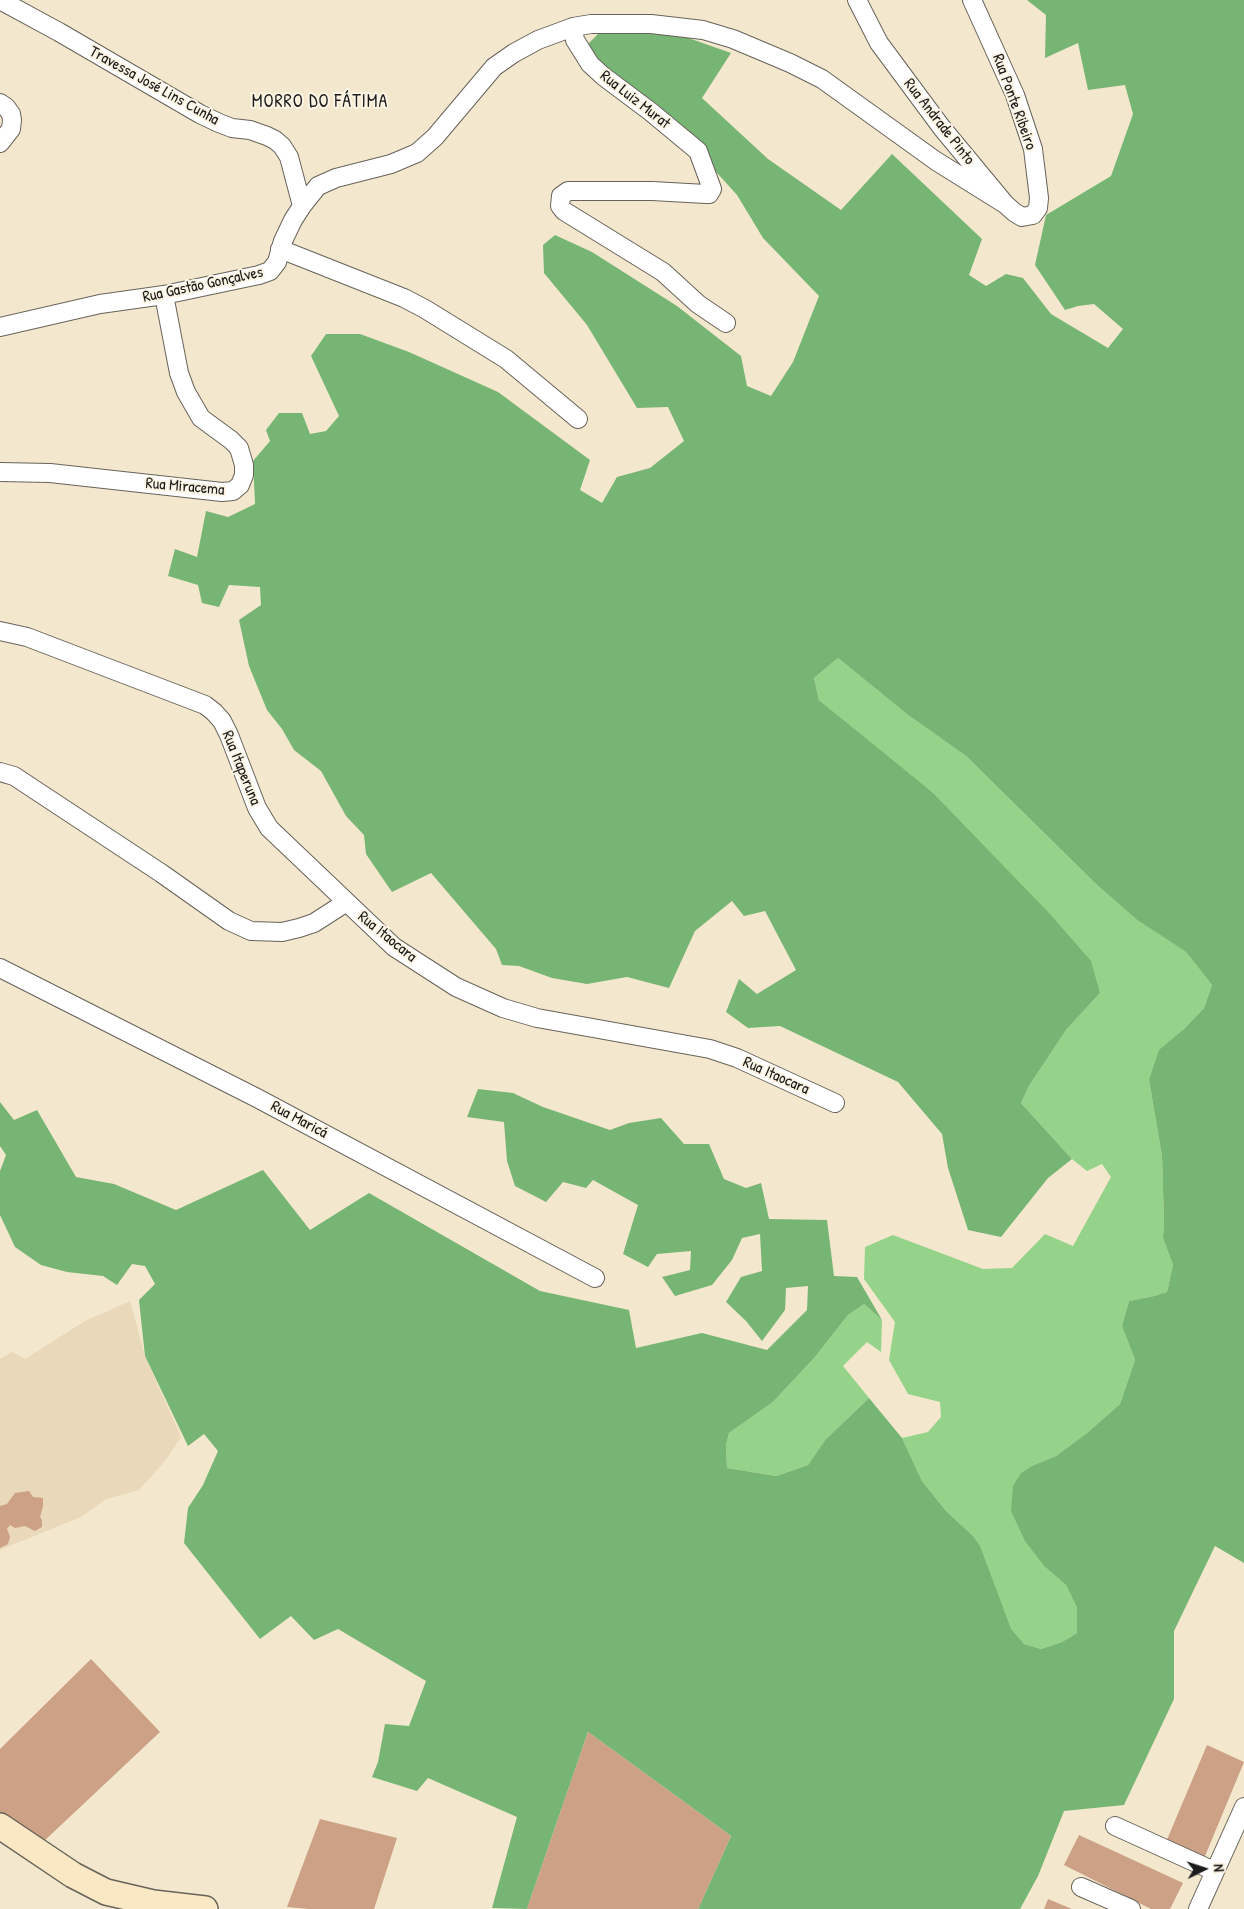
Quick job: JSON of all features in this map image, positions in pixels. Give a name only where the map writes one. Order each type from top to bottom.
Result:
[{"type":"main road","points":[[0,1826],[74,1875],[106,1892],[152,1903],[205,1909]]},
{"type":"street","name":"Travessa José Lins Cunha","points":[[0,0],[200,114],[232,128],[250,130],[274,140],[282,146],[289,156],[302,206]]},
{"type":"street","name":"Rua Andrade Pinto","points":[[857,0],[879,43],[942,128],[1005,204],[1022,217],[1033,215],[1038,208]]},
{"type":"street","name":"Rua Ponte Ribeiro","points":[[972,0],[1015,95],[1030,140],[1040,198],[1038,208]]},
{"type":"street","points":[[573,27],[591,24],[651,24],[703,30],[755,48],[822,79],[936,161],[1005,204]]},
{"type":"street","name":"Rua Gastão Gonçalves","points":[[0,327],[100,304],[164,295],[270,271],[277,262],[280,249],[302,206],[313,191],[324,182],[390,164],[417,153],[435,137],[494,67],[526,46],[573,27]]},
{"type":"street","name":"Rua Luiz Murat","points":[[573,27],[575,40],[590,64],[603,76],[652,112],[698,151],[712,189],[709,194],[652,191],[568,191],[561,196],[560,206],[564,211],[663,272],[698,304],[726,323]]},
{"type":"street","points":[[0,103],[11,114],[12,120],[11,129],[0,143]]},
{"type":"street","points":[[280,249],[399,296],[425,309],[506,359],[578,419]]},
{"type":"street","name":"Rua Miracema","points":[[0,472],[58,474],[222,492],[234,491],[240,485],[244,475],[244,465],[239,448],[201,418],[186,392],[179,374],[164,295]]},
{"type":"street","name":"Rua Itaperuna","points":[[0,631],[11,632],[45,644],[205,705],[214,712],[222,721],[229,735],[261,816],[270,828],[345,903]]},
{"type":"street","name":"Rua Itaocara","points":[[0,772],[14,776],[161,873],[229,921],[251,931],[282,932],[299,928],[314,923],[345,903],[394,947],[456,987],[504,1008],[570,1025],[710,1049],[737,1058],[835,1103]]},
{"type":"street","name":"Rua Maricá","points":[[0,968],[257,1098],[595,1278]]},
{"type":"street","points":[[1198,1909],[1244,1807]]},
{"type":"street","points":[[1115,1826],[1214,1871]]},
{"type":"street","points":[[1081,1886],[1131,1909]]},
{"type":"shaded area","points":[[130,1301],[145,1356],[181,1437],[166,1460],[139,1490],[104,1500],[83,1516],[0,1550],[0,1359],[12,1352],[25,1359],[85,1321]]},
{"type":"green space","points":[[1027,0],[1244,0],[1244,1563],[1215,1546],[1174,1631],[1174,1699],[1124,1805],[1064,1811],[1038,1876],[1020,1909],[698,1909],[731,1836],[588,1732],[527,1909],[492,1908],[517,1817],[428,1778],[417,1791],[372,1777],[378,1762],[385,1724],[409,1726],[426,1681],[338,1629],[314,1640],[291,1616],[260,1639],[184,1543],[188,1508],[203,1485],[218,1451],[204,1434],[188,1446],[145,1356],[139,1300],[155,1284],[145,1266],[132,1264],[117,1285],[103,1276],[67,1272],[41,1265],[15,1247],[0,1215],[0,1171],[6,1155],[0,1146],[0,1102],[14,1120],[37,1110],[76,1177],[114,1184],[176,1210],[263,1170],[310,1230],[369,1193],[540,1291],[629,1310],[636,1348],[702,1333],[767,1350],[807,1310],[808,1286],[786,1288],[785,1310],[762,1341],[746,1321],[726,1302],[741,1277],[762,1271],[760,1234],[742,1238],[732,1260],[712,1285],[675,1296],[662,1277],[690,1270],[691,1251],[657,1254],[648,1267],[623,1254],[638,1205],[593,1180],[586,1188],[563,1182],[546,1202],[515,1186],[507,1161],[504,1122],[467,1117],[478,1089],[513,1093],[543,1107],[610,1130],[629,1123],[661,1118],[684,1144],[709,1144],[724,1179],[746,1188],[761,1183],[769,1219],[827,1220],[834,1276],[857,1277],[882,1320],[864,1304],[848,1315],[815,1357],[773,1402],[729,1433],[726,1445],[727,1468],[776,1476],[808,1465],[825,1440],[869,1398],[902,1438],[922,1481],[946,1511],[972,1535],[980,1546],[1011,1629],[1024,1644],[1041,1649],[1062,1642],[1077,1633],[1077,1608],[1066,1585],[1045,1567],[1025,1541],[1011,1511],[1013,1486],[1021,1473],[1034,1465],[1056,1456],[1087,1433],[1120,1404],[1135,1360],[1122,1326],[1129,1301],[1167,1292],[1173,1265],[1163,1238],[1162,1156],[1149,1080],[1159,1050],[1183,1030],[1204,1008],[1212,985],[1186,952],[1137,920],[1096,884],[966,756],[908,715],[838,658],[814,678],[819,700],[933,793],[1050,914],[1091,961],[1100,993],[1066,1030],[1029,1086],[1021,1103],[1072,1159],[1048,1178],[1001,1237],[968,1230],[948,1168],[942,1134],[898,1082],[780,1026],[748,1028],[726,1012],[739,979],[757,994],[796,970],[765,911],[744,916],[732,901],[695,931],[669,988],[627,977],[587,984],[552,978],[519,966],[502,965],[496,949],[431,873],[392,892],[366,854],[364,835],[346,816],[321,771],[294,750],[282,729],[267,710],[249,666],[239,620],[261,605],[260,587],[229,585],[219,607],[202,603],[198,585],[168,576],[175,549],[197,557],[206,511],[228,517],[255,504],[253,461],[270,441],[266,430],[279,413],[302,413],[310,434],[326,431],[339,416],[311,356],[326,334],[360,334],[409,352],[498,392],[590,460],[580,490],[602,503],[617,477],[650,468],[684,441],[668,407],[637,408],[587,325],[544,273],[543,245],[555,235],[592,252],[677,306],[741,356],[747,386],[771,396],[793,362],[819,296],[763,238],[737,195],[670,121],[582,50],[602,30],[677,34],[731,53],[702,98],[768,159],[841,210],[892,154],[982,239],[969,275],[986,286],[1006,274],[1023,278],[1051,314],[1108,348],[1123,329],[1094,304],[1065,310],[1035,265],[1046,215],[1111,176],[1133,114],[1125,85],[1088,90],[1078,43],[1045,58],[1046,15]]},
{"type":"green space","points":[[838,658],[908,715],[966,756],[1096,884],[1137,920],[1186,952],[1212,985],[1204,1008],[1183,1030],[1149,1080],[1162,1156],[1163,1238],[1173,1265],[1167,1292],[1129,1301],[1122,1326],[1135,1360],[1120,1404],[1087,1433],[1056,1456],[1034,1465],[1045,1567],[1066,1585],[1077,1608],[1077,1633],[1062,1642],[1041,1649],[1024,1644],[1010,1629],[972,1535],[946,1511],[922,1481],[902,1438],[928,1432],[941,1417],[940,1402],[908,1394],[889,1360],[895,1322],[864,1279],[865,1247],[893,1235],[983,1269],[1012,1268],[1045,1234],[1073,1246],[1111,1177],[1102,1164],[1087,1171],[1072,1159],[1021,1103],[1029,1086],[1066,1030],[1100,993],[858,732],[819,700],[814,678]]},
{"type":"green space","points":[[864,1304],[882,1320],[881,1352],[867,1342],[843,1366],[869,1398],[825,1440],[808,1465],[776,1476],[727,1468],[726,1445],[729,1433],[773,1402],[815,1357],[848,1315]]},
{"type":"building","points":[[29,1491],[33,1497],[43,1498],[40,1517],[42,1527],[35,1531],[25,1526],[15,1528],[10,1525],[7,1529],[10,1537],[8,1544],[0,1548],[0,1506],[7,1504],[15,1493]]},
{"type":"building","points":[[91,1659],[160,1732],[42,1843],[0,1814],[0,1749]]},
{"type":"building","points":[[588,1732],[731,1836],[698,1909],[527,1909]]},
{"type":"building","points":[[1207,1745],[1244,1762],[1203,1861],[1166,1842]]},
{"type":"building","points":[[320,1819],[397,1838],[374,1909],[287,1907]]},
{"type":"building","points":[[1079,1835],[1183,1883],[1170,1909],[1151,1909],[1064,1865]]},
{"type":"building","points":[[1048,1899],[1072,1909],[1044,1909]]},
{"type":"district","name":"MORRO DO FÁTIMA","points":[[320,102]]}]
